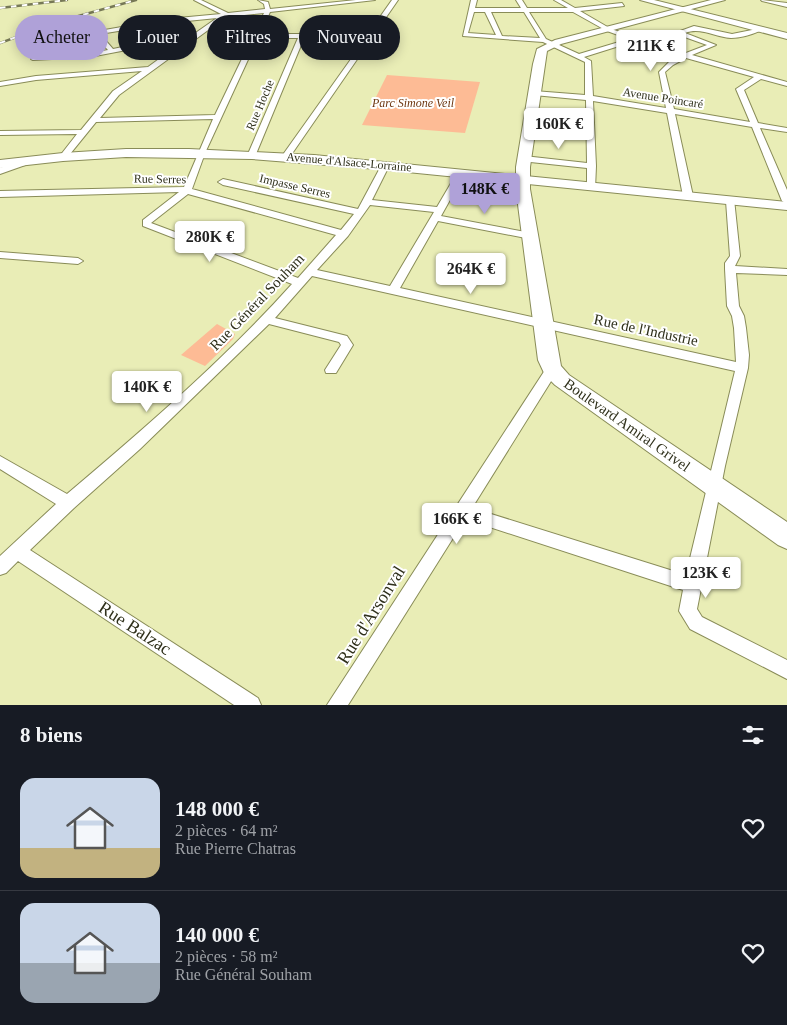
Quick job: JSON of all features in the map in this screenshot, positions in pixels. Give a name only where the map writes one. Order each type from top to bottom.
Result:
[{"type":"main road","points":[[644,0],[787,36]]},
{"type":"main road","points":[[548,42],[609,30],[715,1]]},
{"type":"main road","name":"Boulevard Amiral Grivel","points":[[548,42],[540,52],[522,180],[548,360],[552,370],[562,380],[787,537]]},
{"type":"main road","name":"Avenue d'Alsace-Lorraine","points":[[0,169],[30,160],[64,157],[140,153],[252,154],[787,206]]},
{"type":"street","points":[[197,0],[226,14]]},
{"type":"street","points":[[261,0],[266,3],[268,10],[266,15]]},
{"type":"street","points":[[108,31],[158,22],[314,3],[372,0]]},
{"type":"street","points":[[385,15],[395,0]]},
{"type":"street","points":[[474,0],[465,34],[548,42],[588,61],[592,187]]},
{"type":"street","points":[[520,0],[548,42]]},
{"type":"street","points":[[556,0],[609,30],[687,56],[787,84]]},
{"type":"street","points":[[764,0],[787,5]]},
{"type":"street","points":[[471,10],[575,10],[622,5]]},
{"type":"street","points":[[487,10],[500,38]]},
{"type":"street","points":[[197,35],[226,14]]},
{"type":"street","points":[[650,44],[694,28],[732,36],[752,33],[760,29]]},
{"type":"street","points":[[680,34],[713,45],[664,68],[662,72],[688,196]]},
{"type":"street","points":[[580,56],[634,39]]},
{"type":"street","name":"Rue Hoche","points":[[252,154],[299,43]]},
{"type":"street","points":[[108,47],[112,51]]},
{"type":"street","points":[[108,52],[118,50]]},
{"type":"street","points":[[64,157],[116,93],[162,60]]},
{"type":"street","points":[[187,190],[201,153],[245,60]]},
{"type":"street","points":[[286,156],[353,60]]},
{"type":"street","points":[[0,84],[36,78],[147,70]]},
{"type":"street","points":[[759,77],[740,89],[787,201]]},
{"type":"street","name":"Avenue Poincaré","points":[[534,93],[590,98],[787,130]]},
{"type":"street","points":[[94,120],[218,118]]},
{"type":"street","points":[[0,133],[83,132]]},
{"type":"street","points":[[524,159],[592,166]]},
{"type":"street","name":"Rue Général Souham","points":[[0,567],[68,503],[135,445],[267,320],[361,213],[385,166]]},
{"type":"street","points":[[393,291],[461,173]]},
{"type":"street","name":"Impasse Serres","points":[[223,182],[361,213]]},
{"type":"street","name":"Rue Serres","points":[[0,194],[187,190],[344,234]]},
{"type":"street","name":"Rue de l'Industrie","points":[[187,190],[146,222],[149,227],[305,278],[393,291],[742,368]]},
{"type":"street","points":[[731,201],[735,256],[731,264],[733,306],[738,316],[740,328],[742,368],[714,486],[688,611],[696,623],[787,670]]},
{"type":"street","points":[[368,202],[437,214],[531,236]]},
{"type":"street","points":[[0,255],[78,261]]},
{"type":"street","points":[[731,264],[787,272]]},
{"type":"street","points":[[267,320],[343,339],[347,345],[331,370]]},
{"type":"street","name":"Rue d'Arsonval","points":[[337,705],[552,370]]},
{"type":"street","points":[[0,462],[68,503]]},
{"type":"street","points":[[461,511],[692,585]]},
{"type":"street","name":"Rue Balzac","points":[[18,551],[251,705]]},
{"type":"green space","name":"Parc Simone Veil","points":[[387,75],[480,82],[465,133],[362,125]]},
{"type":"green space","points":[[217,324],[235,334],[233,339],[205,366],[181,355]]},
{"type":"railway","points":[[0,8],[67,0]]},
{"type":"railway","points":[[0,43],[57,22],[136,0]]}]
